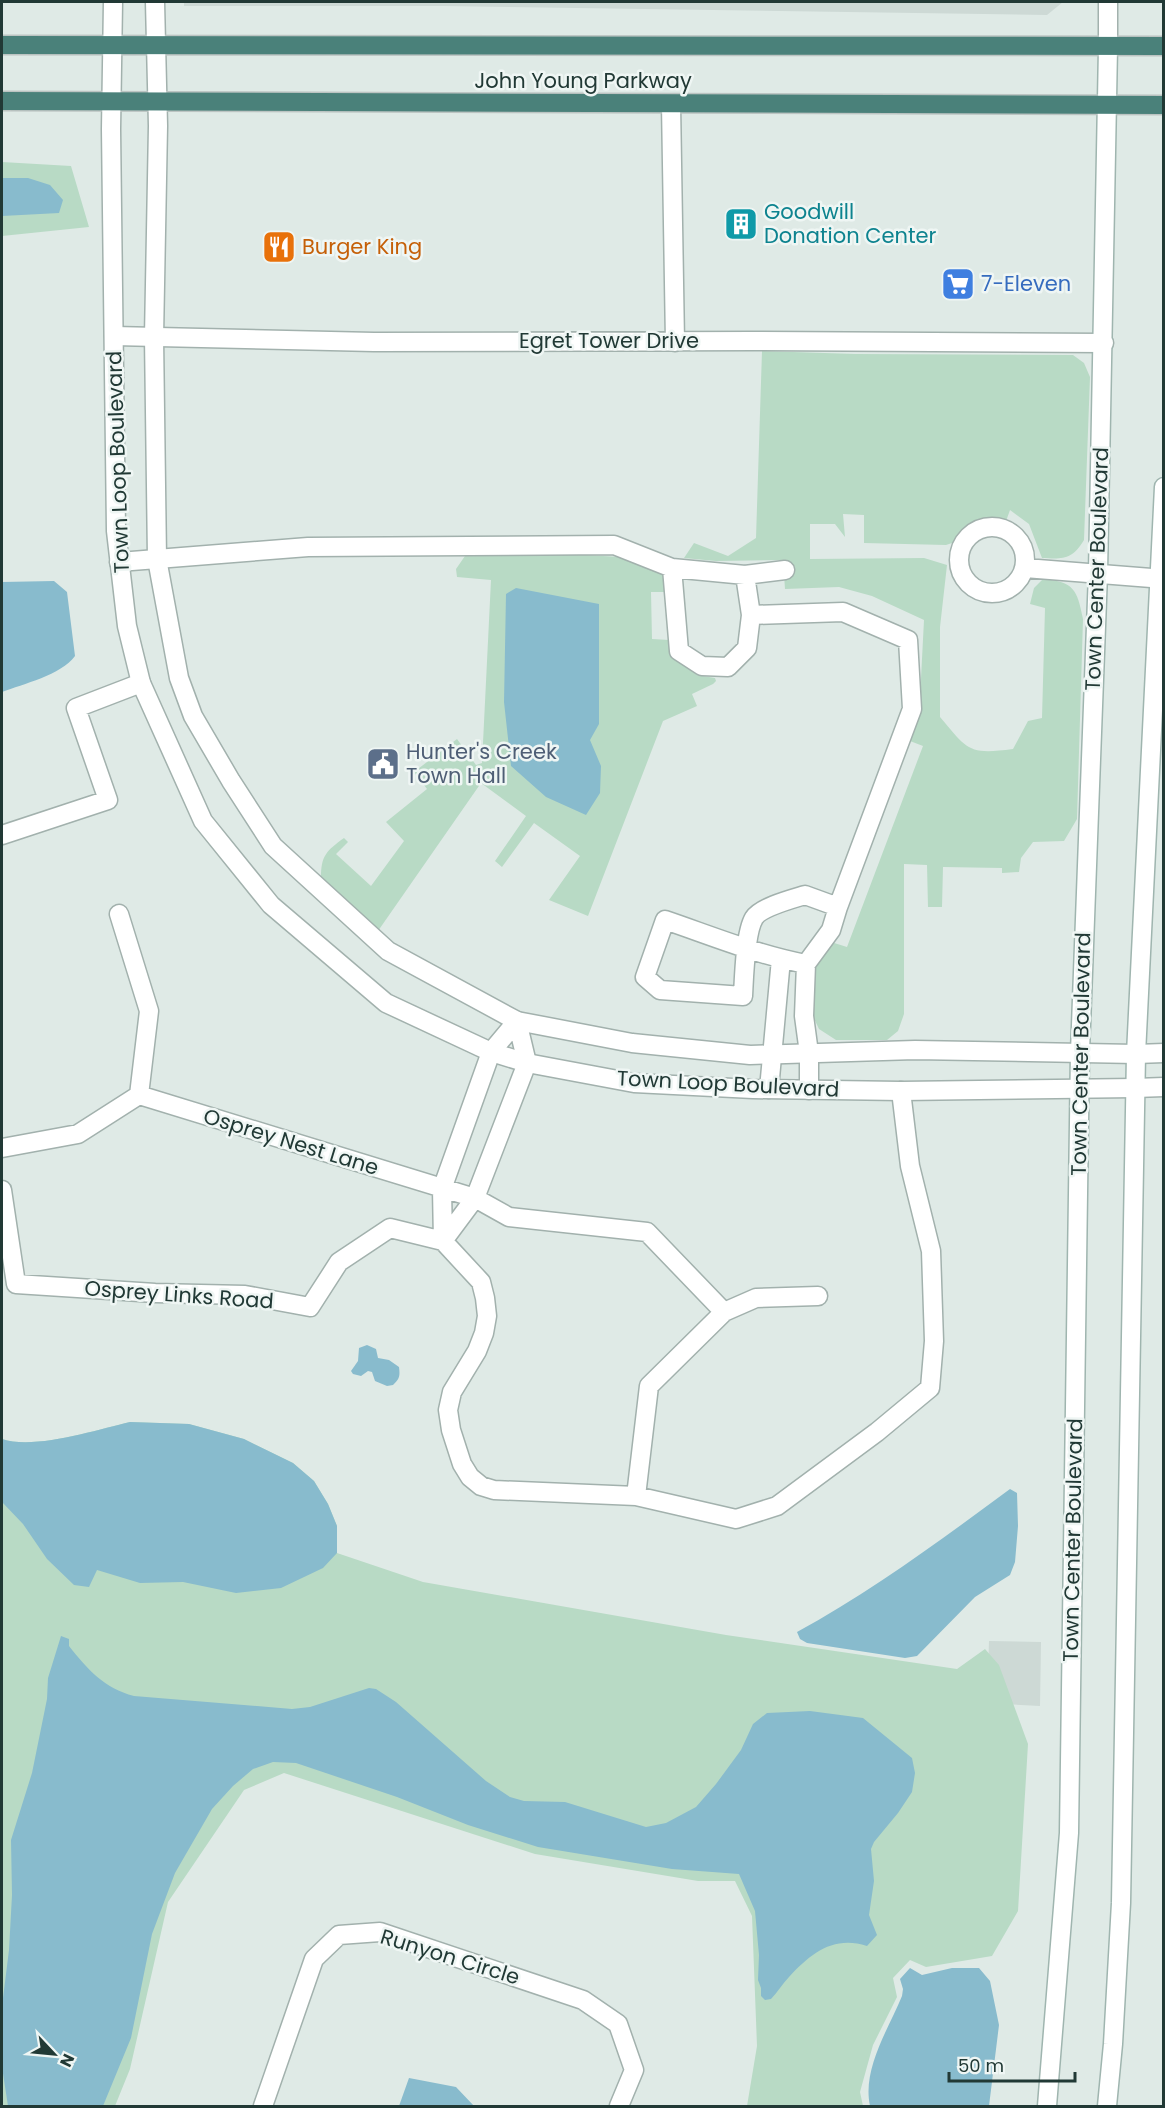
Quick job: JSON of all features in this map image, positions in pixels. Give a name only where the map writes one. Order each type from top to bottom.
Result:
[{"type":"highway","name":"John Young Parkway","points":[[2,45],[1164,46]]},
{"type":"highway","name":"John Young Parkway","points":[[2,101],[1164,105]]},
{"type":"street","name":"Town Loop Boulevard","points":[[113,2],[116,531],[127,626],[141,683],[203,821],[271,905],[386,1003],[491,1052],[527,1063],[634,1083],[769,1089],[900,1091],[1164,1087]]},
{"type":"street","name":"Town Loop Boulevard","points":[[155,2],[158,101],[154,338],[157,559],[179,678],[193,716],[273,846],[388,951],[517,1021],[632,1043],[750,1055],[915,1050],[1164,1053]]},
{"type":"street","name":"Town Center Boulevard","points":[[1047,2106],[1069,1833],[1080,1052],[1098,573],[1104,343],[1108,2]]},
{"type":"street","points":[[671,104],[675,342]]},
{"type":"street","name":"Egret Tower Drive","points":[[114,336],[374,342],[1104,343]]},
{"type":"street","points":[[1107,2106],[1121,1903],[1136,1054],[1162,578],[1164,487]]},
{"type":"street","points":[[119,562],[308,547],[614,545],[672,568],[745,575],[785,570]]},
{"type":"street","points":[[672,568],[679,651],[702,666],[728,667],[747,648],[751,615],[745,575]]},
{"type":"street","points":[[1024,568],[1162,578]]},
{"type":"street","points":[[751,615],[843,612],[908,640],[912,709],[831,930],[806,964],[804,1016],[809,1053],[809,1090]]},
{"type":"street","points":[[2,835],[108,800],[76,708],[141,683]]},
{"type":"street","points":[[806,964],[781,959],[746,947],[665,920],[645,977],[660,990],[743,996],[746,947],[754,918],[766,909],[805,895],[838,907]]},
{"type":"street","points":[[2,1148],[78,1134],[139,1095],[149,1011],[119,914]]},
{"type":"street","points":[[769,1089],[781,959]]},
{"type":"street","points":[[517,1021],[491,1052],[442,1189],[442,1241],[481,1282],[487,1316],[477,1351],[452,1392],[448,1410],[456,1448],[470,1476],[480,1486],[494,1490],[636,1496],[736,1519],[777,1506],[877,1432],[930,1388],[934,1341],[931,1251],[910,1166],[900,1091]]},
{"type":"street","points":[[442,1241],[475,1198],[527,1063],[517,1021]]},
{"type":"street","name":"Osprey Nest Lane","points":[[139,1095],[475,1198],[509,1217],[647,1232],[724,1312]]},
{"type":"street","name":"Osprey Links Road","points":[[2,1190],[16,1284],[155,1293],[245,1295],[310,1307],[339,1262],[390,1228],[442,1241]]},
{"type":"street","points":[[636,1496],[649,1386],[724,1312],[756,1298],[818,1296]]},
{"type":"street","name":"Runyon Circle","points":[[263,2106],[314,1959],[339,1935],[380,1932],[583,2000],[618,2024],[634,2070],[619,2106]]},
{"type":"shaded area","points":[[184,2],[1063,2],[1047,15],[443,6],[184,6]]},
{"type":"shaded area","points":[[989,1641],[1041,1642],[1040,1706],[987,1703]]},
{"type":"green space","points":[[2,162],[71,166],[89,227],[2,236]]},
{"type":"green space","points":[[762,351],[855,354],[1073,355],[1084,363],[1090,377],[1084,540],[1071,555],[1061,558],[1042,558],[1029,524],[1010,510],[1005,524],[977,525],[955,542],[946,545],[864,543],[864,515],[843,514],[845,537],[835,524],[810,524],[810,559],[924,558],[947,565],[940,627],[940,717],[970,748],[987,751],[1013,749],[1028,721],[1042,718],[1045,608],[1030,604],[1034,588],[1043,579],[1068,585],[1076,594],[1083,619],[1077,819],[1064,841],[1033,842],[1021,858],[1019,872],[1002,873],[1002,868],[943,867],[942,907],[928,907],[927,865],[904,864],[904,1014],[898,1031],[887,1040],[836,1040],[819,1029],[811,1012],[810,983],[819,958],[831,942],[847,947],[923,746],[910,741],[919,717],[924,620],[872,596],[839,587],[785,589],[783,560],[716,561],[684,558],[694,543],[728,556],[756,538]]},
{"type":"green space","points":[[569,554],[620,557],[666,576],[665,592],[651,592],[652,639],[669,640],[671,655],[697,675],[715,678],[716,681],[692,694],[697,706],[663,721],[588,916],[549,900],[580,856],[534,823],[502,867],[495,861],[526,816],[481,783],[378,931],[321,878],[322,864],[329,851],[344,838],[348,842],[336,854],[371,886],[404,841],[386,822],[427,789],[414,772],[457,739],[476,765],[482,763],[491,580],[457,577],[456,569],[465,556]]},
{"type":"green space","points":[[130,1422],[189,1424],[244,1439],[293,1463],[314,1481],[328,1504],[337,1526],[337,1553],[423,1582],[726,1635],[957,1669],[985,1649],[999,1665],[1028,1744],[1018,1911],[992,1956],[926,1967],[910,1960],[893,1978],[897,1997],[873,2045],[860,2092],[863,2106],[747,2106],[757,2046],[752,1916],[735,1881],[698,1881],[535,1854],[284,1773],[244,1790],[168,1902],[130,2069],[115,2106],[2,2106],[2,1439],[15,1442],[48,1441]]},
{"type":"water","points":[[2,178],[28,178],[50,185],[63,200],[59,213],[2,216]]},
{"type":"water","points":[[54,581],[67,592],[75,656],[61,669],[51,674],[2,692],[2,582]]},
{"type":"water","points":[[516,588],[599,604],[599,724],[590,740],[601,766],[600,793],[586,815],[546,797],[511,766],[504,702],[506,594]]},
{"type":"water","points":[[367,1345],[376,1349],[378,1358],[389,1360],[399,1367],[399,1377],[393,1385],[387,1386],[375,1381],[372,1372],[368,1371],[361,1376],[351,1371],[358,1361],[359,1348]]},
{"type":"water","points":[[130,1422],[189,1424],[244,1439],[293,1463],[314,1481],[328,1504],[337,1526],[337,1553],[323,1568],[281,1588],[236,1593],[183,1582],[140,1583],[97,1570],[89,1587],[74,1585],[47,1559],[23,1524],[2,1502],[2,1439],[15,1442],[48,1441]]},
{"type":"water","points":[[1010,1489],[1017,1493],[1018,1526],[1015,1562],[1010,1575],[975,1597],[917,1656],[905,1658],[807,1643],[800,1639],[797,1632],[879,1582]]},
{"type":"water","points":[[61,1636],[69,1639],[69,1646],[97,1677],[123,1693],[134,1696],[292,1709],[310,1707],[369,1688],[376,1689],[396,1702],[486,1781],[510,1797],[524,1801],[565,1802],[646,1827],[666,1823],[696,1807],[741,1750],[753,1724],[767,1713],[810,1711],[863,1718],[912,1758],[915,1773],[912,1792],[871,1849],[874,1881],[869,1915],[877,1935],[867,1946],[844,1943],[824,1948],[797,1968],[771,1999],[765,2000],[761,1996],[758,1980],[759,1955],[755,1911],[739,1874],[672,1869],[538,1847],[468,1825],[397,1797],[296,1763],[273,1762],[253,1769],[212,1809],[175,1873],[152,1934],[131,2038],[103,2106],[8,2106],[2,2067],[2,2006],[9,1950],[12,1895],[11,1840],[32,1773],[47,1699],[48,1678]]},
{"type":"water","points":[[910,1968],[922,1975],[952,1968],[979,1968],[990,1981],[999,2025],[989,2106],[870,2106],[870,2078],[873,2064],[902,1996],[903,1989],[900,1979]]},
{"type":"water","points":[[409,2078],[456,2087],[474,2106],[399,2106]]},
{"type":"place","name":"Goodwill Donation Center","points":[[741,224]]},
{"type":"place","name":"Burger King","points":[[279,247]]},
{"type":"place","name":"7-Eleven","points":[[958,284]]},
{"type":"place","name":"Hunter's Creek Town Hall","points":[[383,764]]}]
